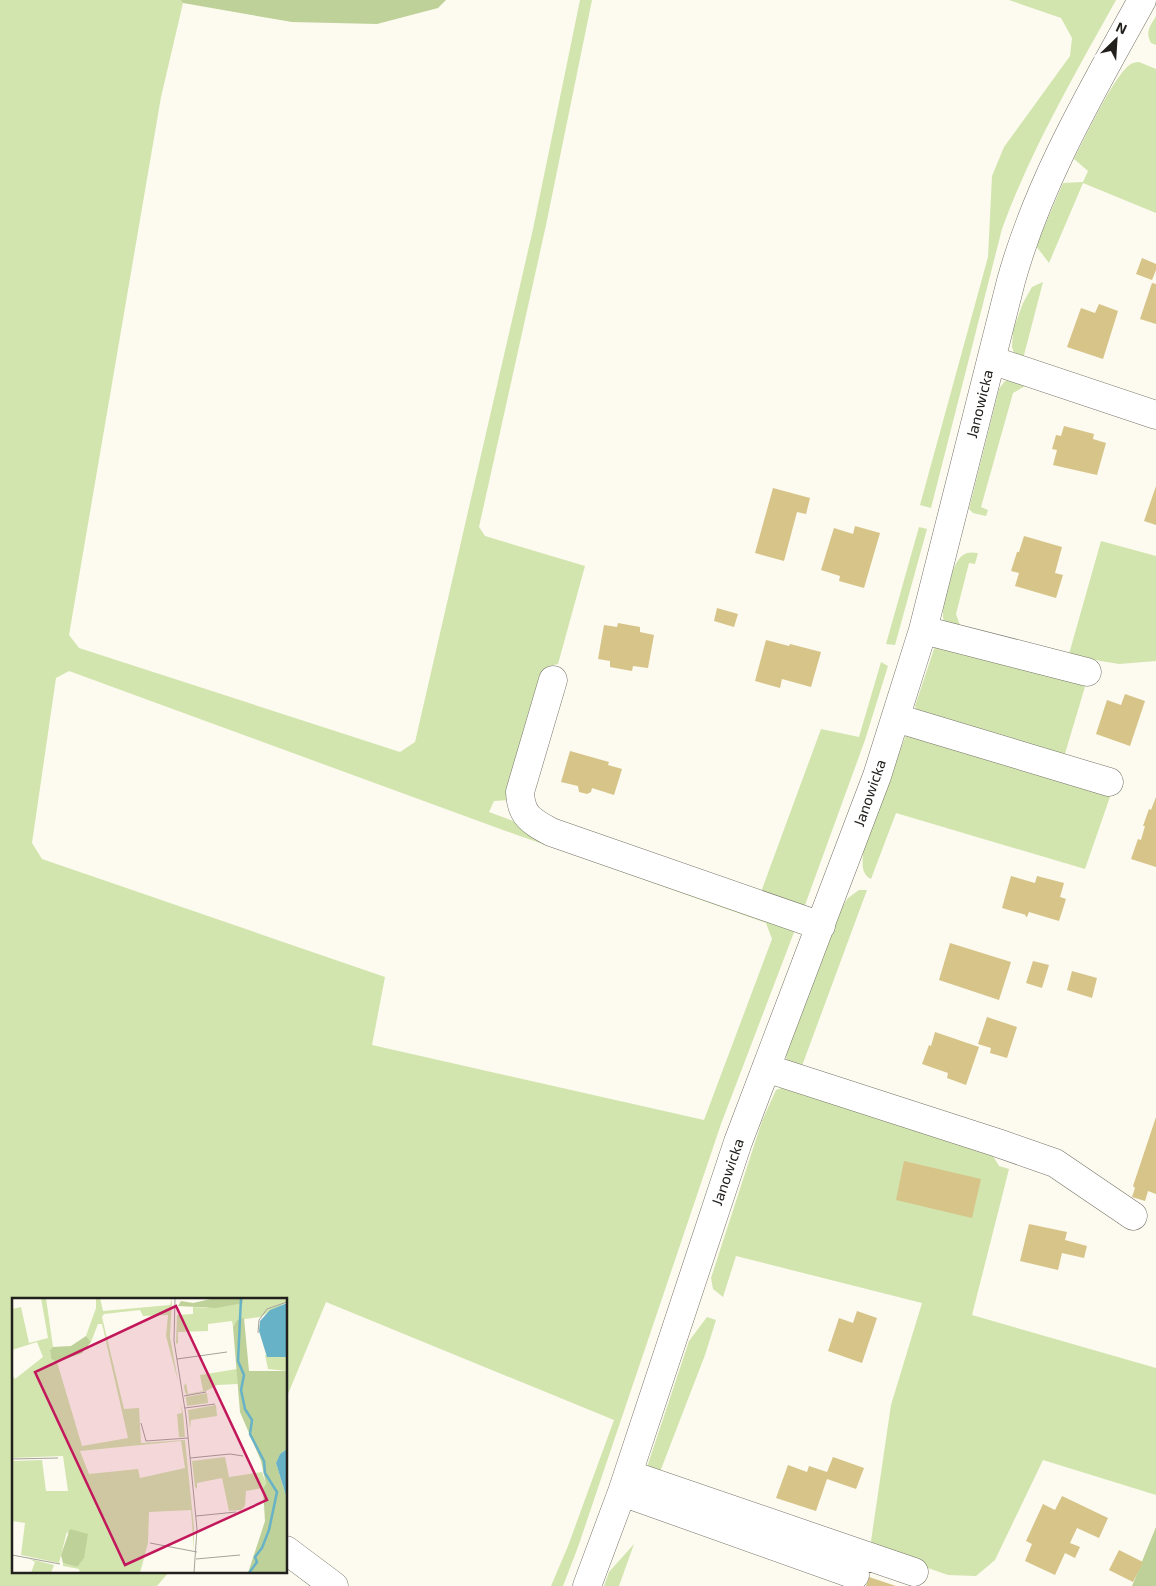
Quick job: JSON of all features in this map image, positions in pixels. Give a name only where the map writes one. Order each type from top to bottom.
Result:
[{"type":"street","name":"Janowicka","points":[[587,1586],[625,1483],[738,1142],[877,776],[896,718],[923,630],[1018,257],[1036,207],[1074,124],[1142,0]]},
{"type":"street","points":[[991,360],[1156,415]]},
{"type":"street","points":[[923,630],[1087,672]]},
{"type":"street","points":[[553,680],[520,792],[521,805],[527,817],[551,832],[821,926]]},
{"type":"street","points":[[896,718],[1109,782]]},
{"type":"street","points":[[766,1068],[1055,1163],[1133,1216]]},
{"type":"street","points":[[625,1483],[914,1572]]},
{"type":"street","points":[[625,1483],[855,1575]]},
{"type":"street","points":[[288,1552],[334,1586]]},
{"type":"green space","points":[[0,0],[180,0],[183,3],[161,97],[69,635],[79,648],[400,752],[415,742],[533,229],[580,0],[592,0],[546,225],[479,527],[485,536],[585,566],[558,664],[550,666],[511,800],[494,801],[489,812],[796,927],[721,1124],[578,1547],[563,1586],[551,1586],[568,1546],[614,1420],[326,1302],[288,1394],[288,1298],[12,1298],[12,1574],[167,1574],[157,1586],[0,1586]],"holes":[[[69,671],[503,830],[766,923],[772,939],[704,1120],[372,1045],[385,977],[42,859],[32,843],[56,678]]]},
{"type":"green space","points":[[180,0],[446,0],[438,8],[377,24],[292,22],[183,3]]},
{"type":"green space","points":[[1009,0],[1116,0],[1040,141],[1002,229],[931,508],[920,505],[988,257],[992,176],[1004,147],[1070,56],[1072,38],[1061,18]]},
{"type":"green space","points":[[1156,16],[1156,45],[1151,43],[1148,32]]},
{"type":"green space","points":[[1139,62],[1156,69],[1156,213],[1083,183],[1049,263],[1036,246],[1063,183],[1083,182],[1088,171],[1074,159],[1100,108],[1117,80],[1131,64]]},
{"type":"green space","points":[[1043,282],[1023,359],[1015,356],[1012,347],[1013,330],[1023,303],[1032,287]]},
{"type":"green space","points":[[1010,378],[1027,385],[1013,393],[981,507],[988,510],[986,516],[973,513],[969,509],[999,389]]},
{"type":"green space","points":[[919,527],[927,529],[895,645],[886,644]]},
{"type":"green space","points":[[1101,541],[1156,556],[1156,661],[1119,664],[1095,660],[1091,668],[947,628],[943,620],[943,611],[951,575],[963,555],[966,553],[978,553],[975,564],[969,563],[956,614],[961,628],[1069,654]]},
{"type":"green space","points":[[935,646],[1087,680],[1064,757],[917,712],[915,706]]},
{"type":"green space","points":[[881,662],[888,666],[865,740],[805,905],[801,908],[761,892],[821,729],[859,737]]},
{"type":"green space","points":[[912,732],[1112,791],[1085,869],[896,813],[871,879],[867,876],[863,869],[864,846],[906,735]]},
{"type":"green space","points":[[859,890],[867,890],[799,1074],[787,1063],[786,1055],[840,910],[848,898]]},
{"type":"green space","points":[[784,1087],[993,1156],[999,1166],[1009,1169],[972,1315],[1156,1368],[1156,1495],[1043,1460],[995,1560],[976,1576],[948,1575],[870,1548],[891,1405],[922,1303],[736,1256],[723,1297],[713,1289],[711,1278],[762,1121],[776,1090]]},
{"type":"green space","points":[[707,1317],[716,1320],[705,1355],[658,1477],[647,1467],[689,1341]]},
{"type":"green space","points":[[1156,1527],[1156,1586],[1132,1586]]},
{"type":"green space","points":[[634,1544],[619,1586],[604,1586],[609,1572]]},
{"type":"building","points":[[1142,258],[1156,264],[1152,280],[1136,274]]},
{"type":"building","points":[[1152,283],[1156,284],[1156,324],[1140,319]]},
{"type":"building","points":[[1099,304],[1118,311],[1103,359],[1067,347],[1081,308],[1095,313]]},
{"type":"building","points":[[1064,426],[1094,434],[1093,439],[1106,443],[1097,475],[1053,465],[1057,450],[1052,449],[1056,435],[1061,436]]},
{"type":"building","points":[[1156,486],[1156,525],[1144,521]]},
{"type":"building","points":[[773,488],[810,498],[806,514],[797,512],[784,561],[755,553]]},
{"type":"building","points":[[855,526],[880,533],[864,588],[839,581],[840,576],[821,570],[834,528],[853,534]]},
{"type":"building","points":[[1024,536],[1062,547],[1055,573],[1063,575],[1056,598],[1015,586],[1019,573],[1011,571]]},
{"type":"building","points":[[717,608],[738,614],[734,627],[714,621]]},
{"type":"building","points":[[618,623],[640,627],[640,632],[654,635],[648,668],[633,666],[632,671],[610,667],[610,661],[598,659],[604,625],[617,627]]},
{"type":"building","points":[[766,640],[821,652],[811,687],[782,679],[780,688],[755,681]]},
{"type":"building","points":[[1125,694],[1145,701],[1130,746],[1096,734],[1107,700],[1121,705]]},
{"type":"building","points":[[570,751],[609,762],[608,765],[622,769],[614,795],[592,788],[591,792],[587,794],[579,792],[578,786],[561,782]]},
{"type":"building","points":[[1156,797],[1156,867],[1131,859],[1138,839],[1141,840],[1145,826],[1143,826]]},
{"type":"building","points":[[1011,876],[1035,883],[1037,876],[1064,883],[1060,897],[1066,899],[1059,921],[1029,912],[1027,917],[1026,915],[1002,908]]},
{"type":"building","points":[[950,943],[1011,962],[999,1000],[939,980]]},
{"type":"building","points":[[1033,961],[1049,965],[1042,988],[1026,983]]},
{"type":"building","points":[[1072,971],[1097,978],[1092,998],[1067,990]]},
{"type":"building","points":[[987,1017],[1017,1027],[1007,1058],[990,1053],[991,1048],[978,1044]]},
{"type":"building","points":[[935,1032],[979,1047],[966,1085],[947,1078],[948,1073],[922,1064],[929,1045],[931,1046]]},
{"type":"building","points":[[1156,1117],[1156,1194],[1148,1191],[1145,1201],[1132,1197],[1135,1188],[1133,1186]]},
{"type":"building","points":[[904,1161],[981,1179],[972,1218],[896,1200]]},
{"type":"building","points":[[1029,1224],[1067,1232],[1065,1240],[1087,1246],[1084,1258],[1062,1253],[1058,1270],[1020,1261]]},
{"type":"building","points":[[857,1311],[877,1318],[862,1363],[828,1351],[839,1318],[853,1323]]},
{"type":"building","points":[[833,1457],[864,1468],[856,1489],[827,1479],[816,1511],[776,1498],[788,1465],[807,1472],[809,1466],[827,1472]]},
{"type":"building","points":[[1062,1496],[1108,1518],[1099,1538],[1077,1528],[1070,1543],[1080,1547],[1075,1558],[1065,1553],[1055,1575],[1025,1561],[1032,1544],[1026,1541],[1043,1504],[1055,1510]]},
{"type":"building","points":[[1119,1550],[1143,1562],[1133,1582],[1109,1570]]},
{"type":"building","points":[[869,1577],[896,1586],[866,1586]]}]
